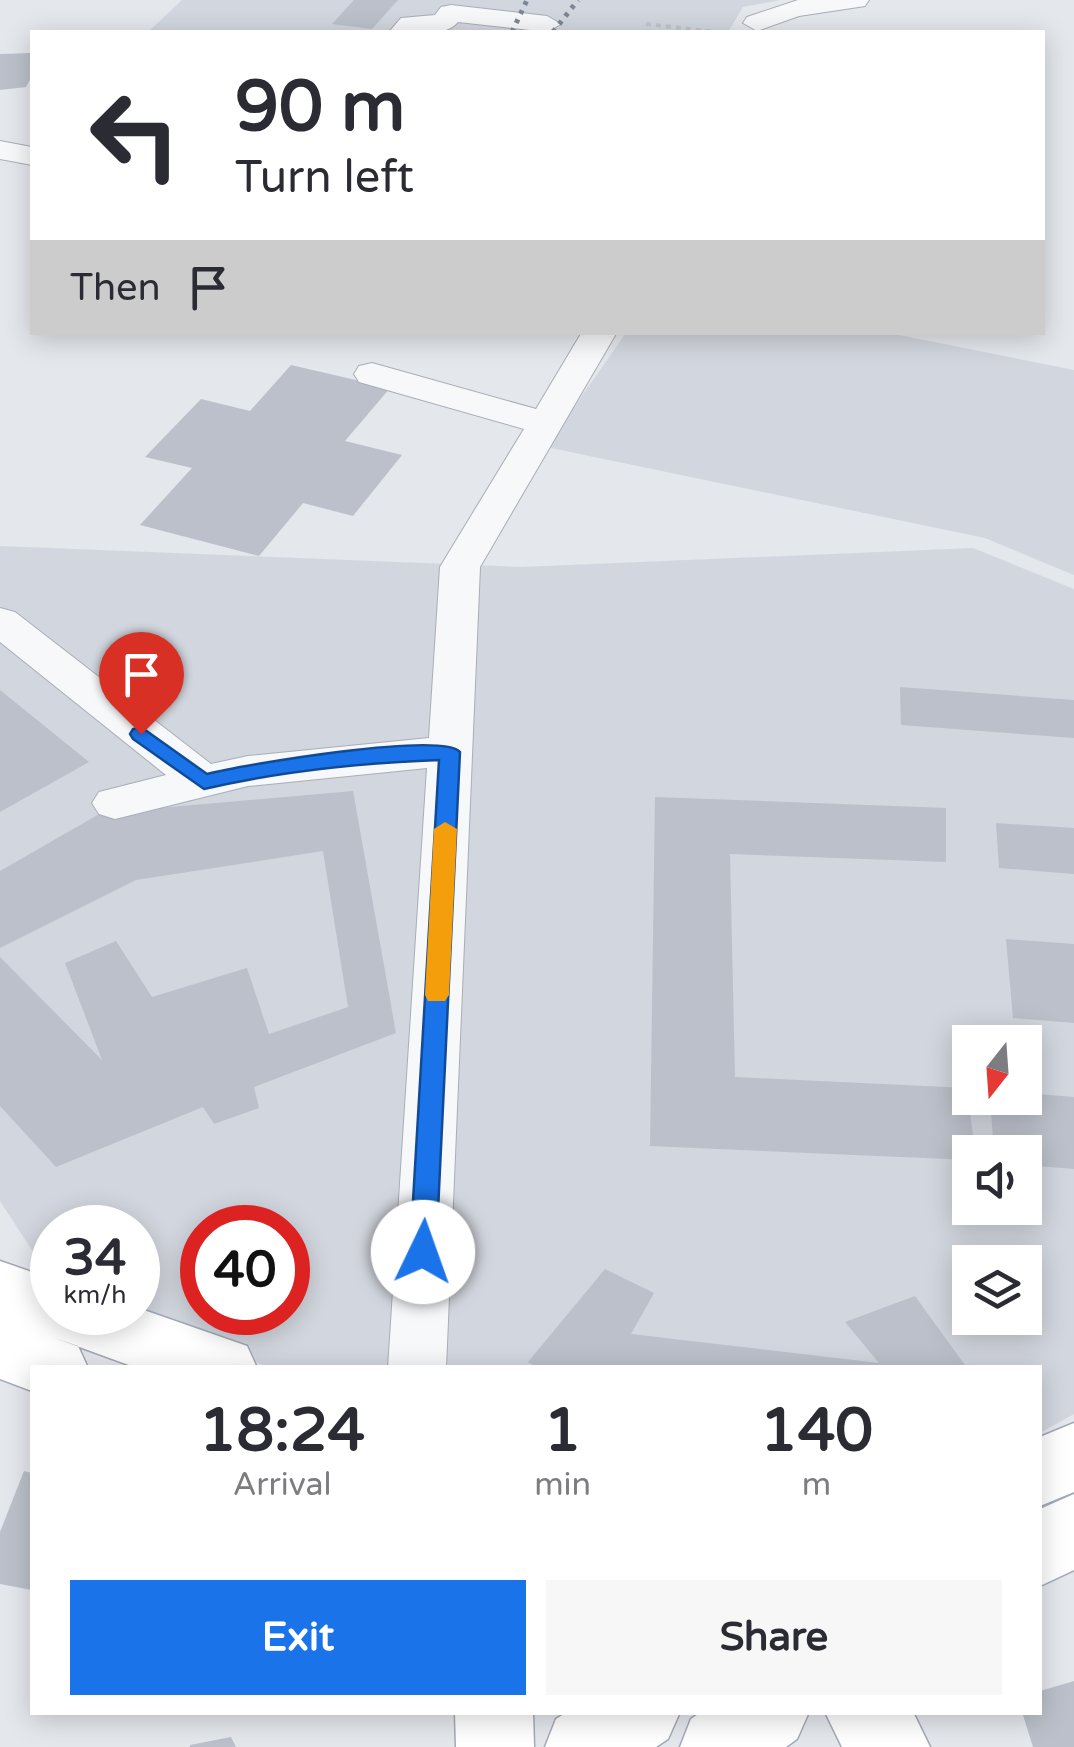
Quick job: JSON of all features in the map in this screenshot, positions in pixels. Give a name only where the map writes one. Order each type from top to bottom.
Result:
[{"type":"main road","points":[[0,1290],[30,1300]]},
{"type":"main road","points":[[129,1335],[214,1365]]},
{"type":"main road","points":[[0,1349],[45,1365]]},
{"type":"main road","points":[[1042,1472],[1074,1456]]},
{"type":"main road","points":[[1042,1550],[1074,1528]]},
{"type":"main road","points":[[494,1715],[495,1747]]},
{"type":"main road","points":[[584,1747],[636,1715]]},
{"type":"main road","points":[[719,1747],[767,1715]]},
{"type":"main road","points":[[774,1715],[801,1747]]},
{"type":"main road","points":[[866,1715],[891,1747]]},
{"type":"street","points":[[759,18],[813,3],[855,0]]},
{"type":"street","points":[[405,30],[411,24],[444,23],[451,13],[547,24]]},
{"type":"street","points":[[0,150],[30,156]]},
{"type":"street","points":[[417,1365],[460,567],[598,335]]},
{"type":"street","points":[[372,374],[547,424]]},
{"type":"street","points":[[0,621],[204,782]]},
{"type":"street","points":[[115,803],[248,772],[375,756],[450,752]]},
{"type":"path","points":[[646,24],[698,30]]},
{"type":"shaded area","points":[[182,0],[780,0],[743,7],[729,30],[150,30]]},
{"type":"shaded area","points":[[625,335],[899,335],[1074,370],[1074,575],[985,538],[546,447]]},
{"type":"shaded area","points":[[0,546],[522,567],[973,548],[1074,589],[1074,1414],[1042,1432],[1042,1365],[263,1365],[198,1335],[310,1335],[310,1205],[180,1205],[180,1327],[160,1317],[160,1205],[30,1205],[30,1247],[0,1201]]},
{"type":"building","points":[[354,0],[398,0],[372,29],[332,24]]},
{"type":"building","points":[[30,53],[30,80],[26,87],[0,90],[0,54]]},
{"type":"building","points":[[291,365],[390,388],[345,441],[402,455],[353,516],[303,503],[259,556],[140,525],[192,468],[145,457],[201,399],[250,411]]},
{"type":"building","points":[[900,687],[1074,700],[1074,738],[901,725]]},
{"type":"building","points":[[0,690],[89,762],[0,812]]},
{"type":"building","points":[[353,791],[396,1033],[254,1087],[259,1108],[214,1124],[203,1107],[56,1167],[0,1106],[0,957],[102,1060],[65,963],[116,941],[152,997],[247,968],[269,1034],[348,1007],[323,851],[136,880],[0,948],[0,871],[101,813]]},
{"type":"building","points":[[655,797],[946,808],[946,862],[730,854],[735,1077],[952,1087],[952,1115],[970,1115],[973,1135],[952,1135],[952,1159],[650,1146]]},
{"type":"building","points":[[996,823],[1074,828],[1074,874],[999,868]]},
{"type":"building","points":[[1006,939],[1074,944],[1074,1023],[1013,1018]]},
{"type":"building","points":[[1042,1094],[1074,1097],[1074,1169],[1042,1166],[1042,1135],[993,1135],[991,1115],[1042,1115]]},
{"type":"building","points":[[605,1269],[654,1293],[631,1334],[879,1363],[845,1322],[915,1296],[965,1365],[532,1365],[528,1362]]},
{"type":"building","points":[[24,1471],[30,1472],[30,1590],[0,1584],[0,1532]]},
{"type":"building","points":[[1074,1681],[1074,1747],[1033,1747],[1023,1715],[1042,1715],[1042,1690]]},
{"type":"building","points":[[231,1737],[236,1747],[190,1747],[190,1745]]},
{"type":"railway","points":[[513,30],[527,0]]},
{"type":"railway","points":[[555,30],[578,0]]},
{"type":"slow traffic","points":[[437,995],[445,829]]},
{"type":"route","points":[[141,734],[204,782],[248,772],[375,756],[450,752],[423,1252]]}]
